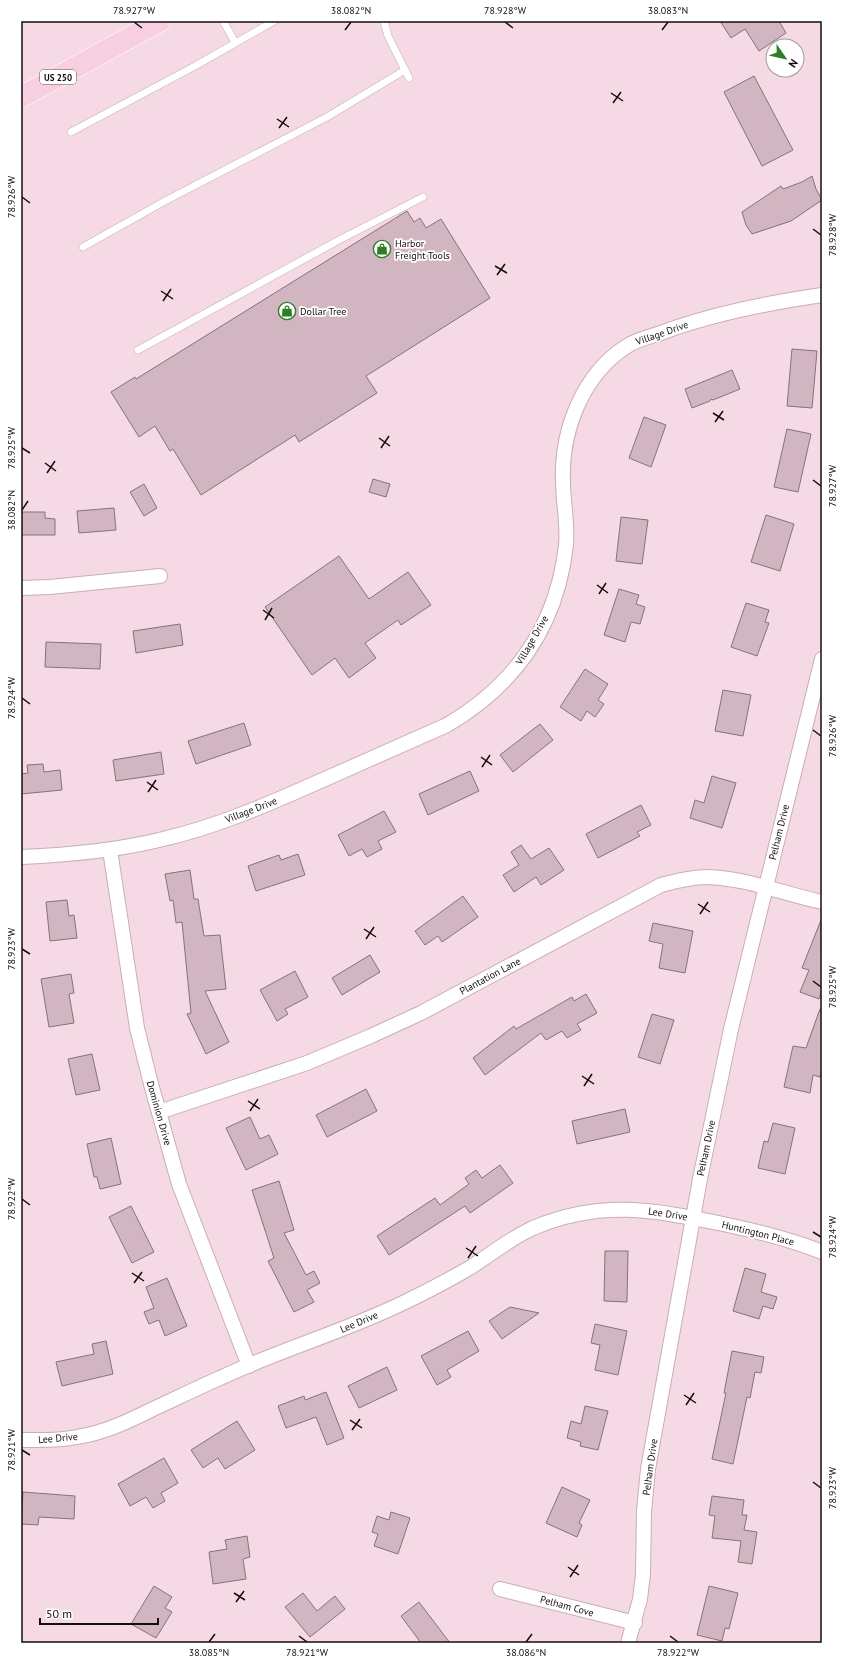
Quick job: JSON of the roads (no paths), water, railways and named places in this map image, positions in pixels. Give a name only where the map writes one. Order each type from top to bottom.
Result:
[{"type":"main road","name":"US 250","points":[[22,94],[160,21]]},
{"type":"street","name":"Village Drive","points":[[21,857],[67,855],[110,850],[160,840],[188,832],[263,807],[447,725],[467,713],[490,695],[511,675],[526,656],[542,627],[555,597],[561,574],[566,544],[566,515],[563,480],[564,453],[569,426],[585,391],[600,371],[613,357],[628,345],[672,328],[717,315],[822,295]]},
{"type":"street","points":[[21,588],[50,587],[160,576]]},
{"type":"street","name":"Pelham Drive","points":[[628,1643],[635,1623],[643,1574],[644,1511],[648,1469],[693,1218],[731,1029],[822,659]]},
{"type":"street","name":"Dominion Drive","points":[[110,850],[137,1028],[159,1112],[179,1184],[249,1366]]},
{"type":"street","name":"Plantation Lane","points":[[159,1112],[307,1063],[371,1036],[421,1013],[661,885],[683,879],[705,877],[728,878],[822,902]]},
{"type":"street","name":"Lee Drive","points":[[21,1440],[54,1440],[77,1437],[125,1422],[249,1366],[340,1330],[408,1300],[468,1268],[520,1235],[547,1223],[590,1212],[620,1209],[648,1210],[693,1218]]},
{"type":"street","name":"Huntington Place","points":[[693,1218],[757,1231],[822,1252]]},
{"type":"street","name":"Pelham Cove","points":[[500,1589],[635,1623]]},
{"type":"lane","points":[[223,21],[235,42]]},
{"type":"lane","points":[[71,132],[274,21]]},
{"type":"lane","points":[[384,21],[388,36],[409,78]]},
{"type":"lane","points":[[83,247],[165,201],[327,117],[405,70]]},
{"type":"lane","points":[[138,350],[339,240],[422,197]]},
{"type":"place","name":"Harbor Freight Tools","points":[[382,249]]},
{"type":"place","name":"Dollar Tree","points":[[287,311]]}]
